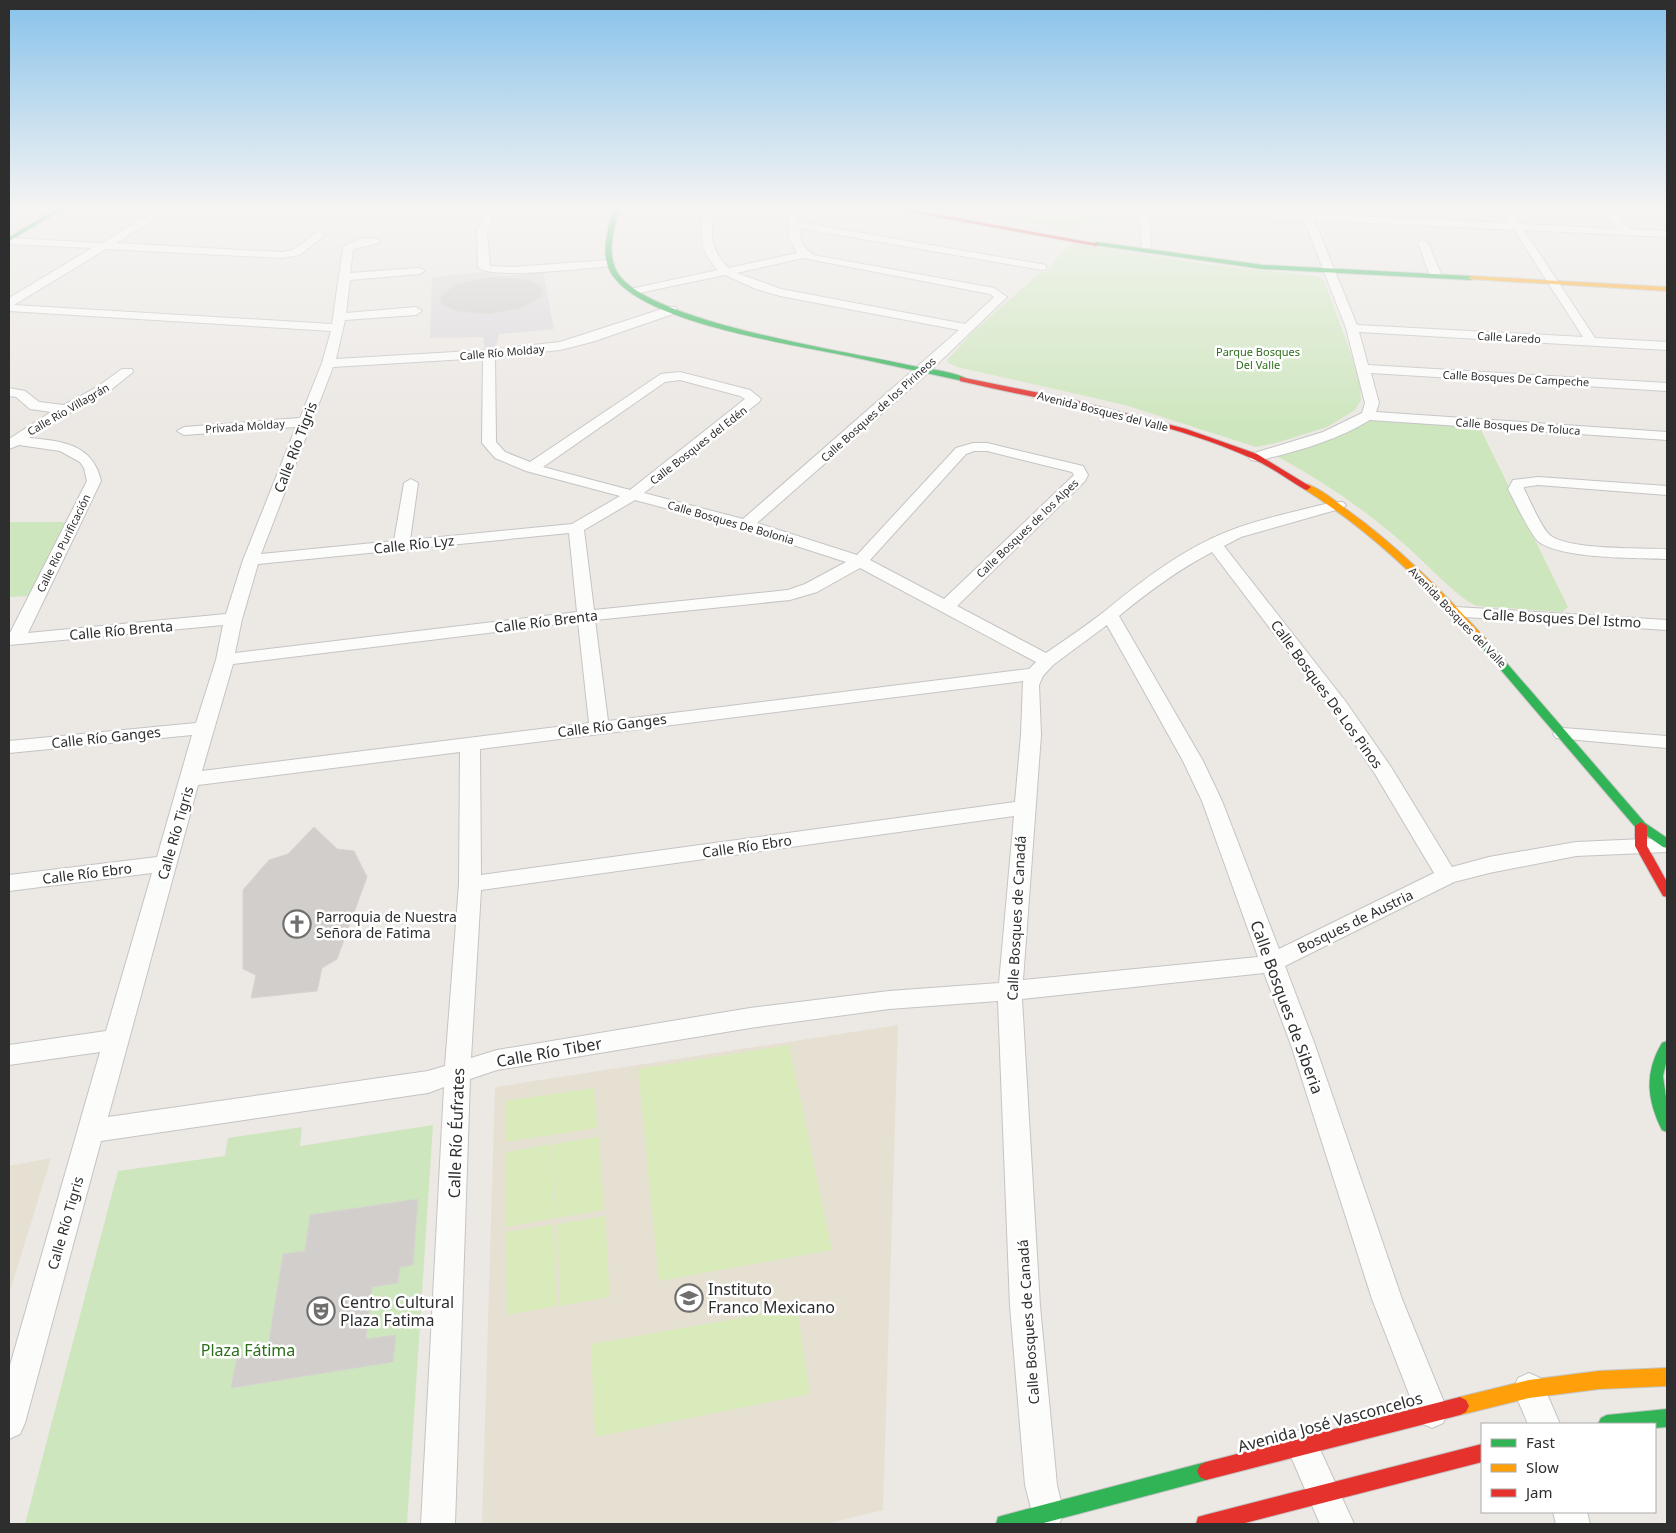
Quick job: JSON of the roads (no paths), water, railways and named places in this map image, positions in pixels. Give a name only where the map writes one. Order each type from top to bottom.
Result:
[{"type":"main road","name":"Avenida Bosques del Valle","points":[[622,282],[634,292],[672,310],[726,327],[1128,415],[1212,440],[1256,458],[1338,505],[1373,532],[1456,612],[1563,734],[1641,836],[1667,893]]},
{"type":"main road","points":[[1563,282],[1667,287]]},
{"type":"main road","points":[[1667,1047],[1660,1055],[1654,1072],[1656,1096],[1667,1126]]},
{"type":"main road","name":"Avenida José Vasconcelos","points":[[1004,1524],[1302,1445],[1529,1389],[1599,1380],[1667,1377]]},
{"type":"main road","points":[[1618,1423],[1667,1418]]},
{"type":"main road","points":[[1206,1524],[1481,1453]]},
{"type":"street","points":[[9,303],[45,282]]},
{"type":"street","name":"Calle Río Tigris","points":[[9,1422],[204,728],[225,660],[233,619],[251,560],[328,363],[338,322],[342,282]]},
{"type":"street","points":[[634,292],[682,282]]},
{"type":"street","points":[[748,282],[777,290],[967,328]]},
{"type":"street","name":"Calle Bosques de los Pirineos","points":[[746,525],[923,370],[1001,297],[994,291],[941,282]]},
{"type":"street","points":[[1256,458],[1344,428],[1368,416],[1372,403],[1364,369],[1352,328],[1335,282]]},
{"type":"street","points":[[1553,282],[1591,341]]},
{"type":"street","points":[[9,308],[338,322],[416,311]]},
{"type":"street","points":[[9,318],[23,309]]},
{"type":"street","name":"Calle Río Molday","points":[[328,363],[489,354],[560,346],[588,339],[672,310]]},
{"type":"street","name":"Calle Laredo","points":[[1352,328],[1667,346]]},
{"type":"street","name":"Calle Bosques De Bolonia","points":[[489,354],[489,443],[500,455],[531,468],[746,525],[860,561],[946,607],[1041,668]]},
{"type":"street","name":"Calle Bosques De Campeche","points":[[1364,369],[1667,387]]},
{"type":"street","name":"Calle Río Villagrán","points":[[12,443],[46,419],[102,390],[127,372]]},
{"type":"street","name":"Calle Bosques del Edén","points":[[531,468],[661,378],[680,376],[752,397],[752,402],[633,495],[576,528]]},
{"type":"street","points":[[9,392],[20,394],[35,406],[66,409]]},
{"type":"street","name":"Calle Bosques De Toluca","points":[[1368,416],[1667,436]]},
{"type":"street","name":"Privada Molday","points":[[184,431],[305,422]]},
{"type":"street","name":"Calle Río Purificación","points":[[12,443],[72,450],[88,462],[93,471],[94,481],[12,640]]},
{"type":"street","name":"Calle Bosques de los Alpes","points":[[860,561],[961,451],[973,447],[987,447],[1078,469],[1082,475],[1080,478],[946,607]]},
{"type":"street","points":[[1667,490],[1538,481],[1518,483],[1516,490],[1542,538],[1548,542],[1566,546],[1667,554]]},
{"type":"street","points":[[401,546],[411,483]]},
{"type":"street","points":[[1041,668],[1110,615],[1145,585],[1214,544],[1234,534],[1338,505]]},
{"type":"street","points":[[576,528],[599,726]]},
{"type":"street","name":"Calle Río Lyz","points":[[251,560],[576,528]]},
{"type":"street","name":"Calle Bosques De Los Pinos","points":[[1214,544],[1339,706],[1384,772],[1447,876]]},
{"type":"street","name":"Calle Río Brenta","points":[[225,660],[586,616],[790,595],[811,588],[860,561]]},
{"type":"street","name":"Calle Bosques Del Istmo","points":[[1456,612],[1667,625]]},
{"type":"street","name":"Calle Bosques de Siberia","points":[[1110,615],[1199,773],[1212,801],[1270,962],[1303,1045],[1387,1299],[1432,1412]]},
{"type":"street","name":"Calle Río Brenta","points":[[12,640],[233,619]]},
{"type":"street","name":"Calle Río Ganges","points":[[190,779],[1041,668]]},
{"type":"street","name":"Calle Bosques de Canadá","points":[[1041,668],[1030,686],[1031,735],[1010,991],[1025,1306],[1041,1484],[1047,1514]]},
{"type":"street","name":"Calle Río Ganges","points":[[9,747],[204,728]]},
{"type":"street","points":[[1563,734],[1667,742]]},
{"type":"street","name":"Calle Río Éufrates","points":[[438,1524],[458,1071],[470,884],[470,743]]},
{"type":"street","name":"Calle Río Ebro","points":[[470,884],[1024,808]]},
{"type":"street","name":"Bosques de Austria","points":[[1010,991],[1243,968],[1270,962],[1447,876],[1489,865],[1641,836],[1667,845]]},
{"type":"street","name":"Calle Río Ebro","points":[[9,883],[166,864]]},
{"type":"street","name":"Calle Río Tiber","points":[[92,1131],[428,1082],[497,1060],[750,1018],[889,1000],[1010,991]]},
{"type":"street","points":[[9,1055],[117,1040]]},
{"type":"street","points":[[1529,1389],[1544,1423]]},
{"type":"street","points":[[1302,1445],[1337,1524]]},
{"type":"place","name":"Parroquia de Nuestra Señora de Fatima","points":[[297,924]]},
{"type":"place","name":"Instituto Franco Mexicano","points":[[689,1298]]},
{"type":"place","name":"Centro Cultural Plaza Fatima","points":[[321,1311]]},
{"type":"park label","name":"Parque Bosques Del Valle","points":[[1258,357]]},
{"type":"park label","name":"Plaza Fátima","points":[[248,1350]]}]
